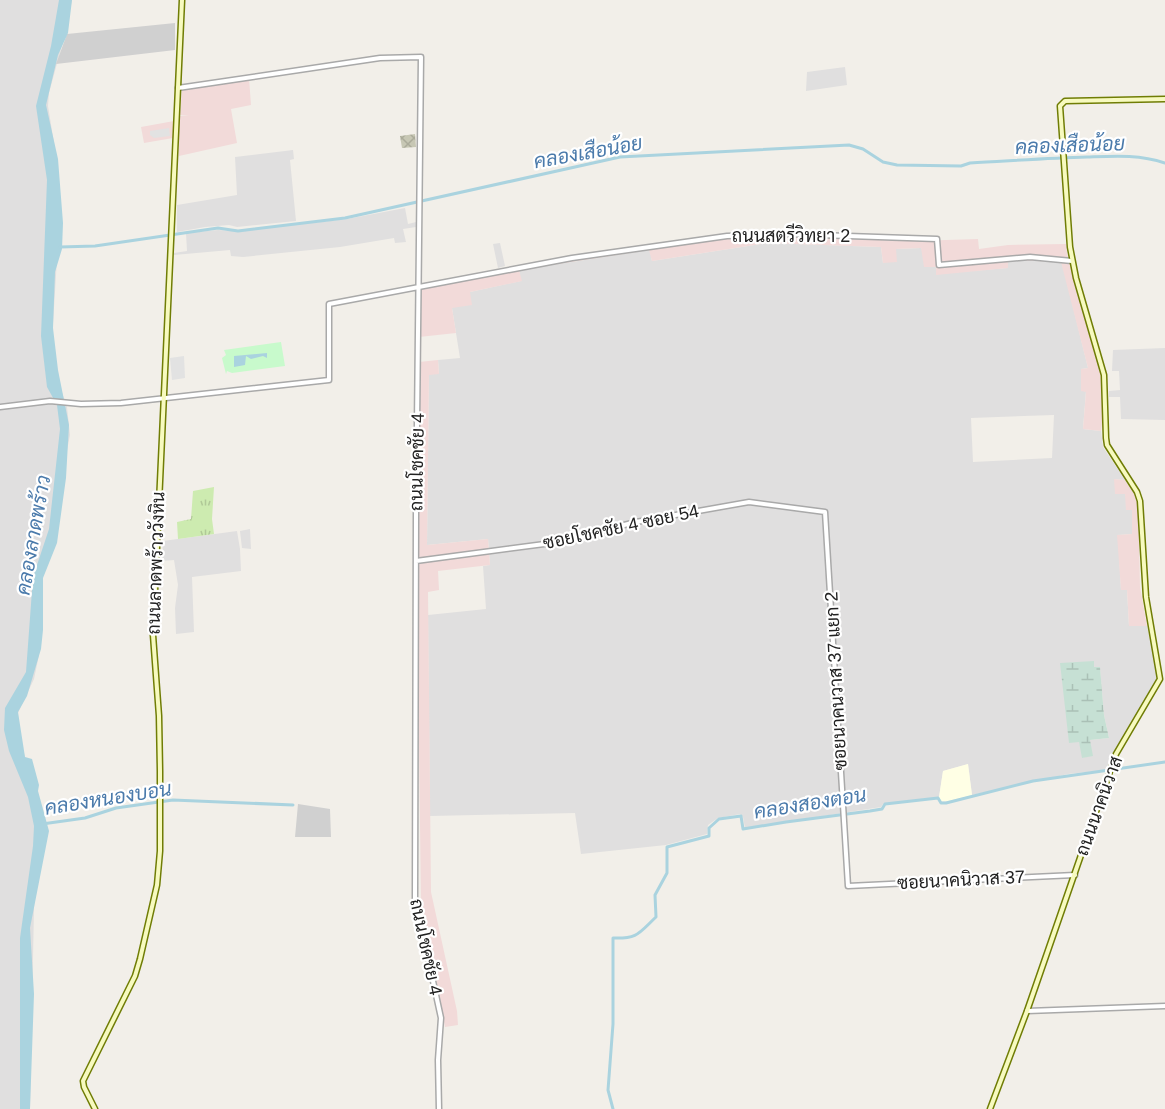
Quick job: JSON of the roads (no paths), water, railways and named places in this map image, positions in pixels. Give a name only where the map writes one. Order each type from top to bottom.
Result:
[{"type":"main road","name":"ถนนลาดพร้าววังหิน","points":[[95,1109],[83,1081],[135,976],[157,885],[160,801],[159,716],[153,635],[182,0]]},
{"type":"main road","name":"ถนนนาคนิวาส","points":[[990,1109],[1027,1011],[1116,754],[1159,683],[1160,672],[1146,597],[1140,501],[1137,492],[1107,445],[1104,375],[1072,261],[1060,106],[1063,101],[1165,99]]},
{"type":"street","name":"ถนนโชคชัย 4","points":[[178,88],[374,59],[421,57],[415,898],[441,1018],[438,1060],[439,1109]]},
{"type":"street","name":"ถนนสตรีวิทยา 2","points":[[418,286],[572,258],[753,234],[937,239],[939,265],[1030,257],[1072,261]]},
{"type":"street","points":[[0,407],[58,401],[77,404],[122,403],[329,380],[329,304],[418,286]]},
{"type":"street","name":"ซอยโชคชัย 4 ซอย 54","points":[[416,561],[552,543],[636,522],[749,502],[825,512]]},
{"type":"street","name":"ซอยนาคนวาส 37 แยก 2","points":[[825,512],[848,886]]},
{"type":"street","name":"ซอยนาคนิวาส 37","points":[[848,886],[1075,875]]},
{"type":"street","points":[[1027,1011],[1165,1006]]},
{"type":"water","points":[[59,0],[72,0],[68,33],[58,55],[46,105],[58,159],[63,223],[62,249],[55,272],[53,328],[58,370],[69,425],[66,478],[57,543],[43,578],[41,649],[27,696],[18,712],[25,757],[32,759],[49,831],[30,928],[34,994],[30,1109],[20,1109],[20,938],[34,826],[28,797],[9,751],[4,730],[5,708],[26,672],[33,577],[49,529],[60,429],[57,405],[47,387],[41,336],[47,180],[36,106],[51,46]]},
{"type":"water","points":[[267,353],[267,358],[263,356],[251,359],[246,356],[245,365],[234,367],[234,356]]},
{"type":"waterway","name":"คลองเสือน้อย","points":[[60,247],[95,246],[218,228],[238,231],[345,218],[620,157],[849,145],[863,149],[883,162],[897,165],[961,166],[970,163],[1116,156],[1146,158],[1165,163]]},
{"type":"waterway","name":"คลองสองตอน","points":[[613,1109],[608,1090],[613,1024],[613,938],[638,934],[656,917],[655,895],[667,873],[667,847],[709,836],[709,828],[719,819],[741,816],[743,829],[882,809],[885,804],[938,798],[941,803],[946,803],[1033,781],[1165,762]]},
{"type":"waterway","name":"คลองหนองบอน","points":[[42,824],[85,818],[116,808],[173,800],[293,805]]},
{"type":"water label","name":"คลองลาดพร้าว","points":[[33,535]]}]
